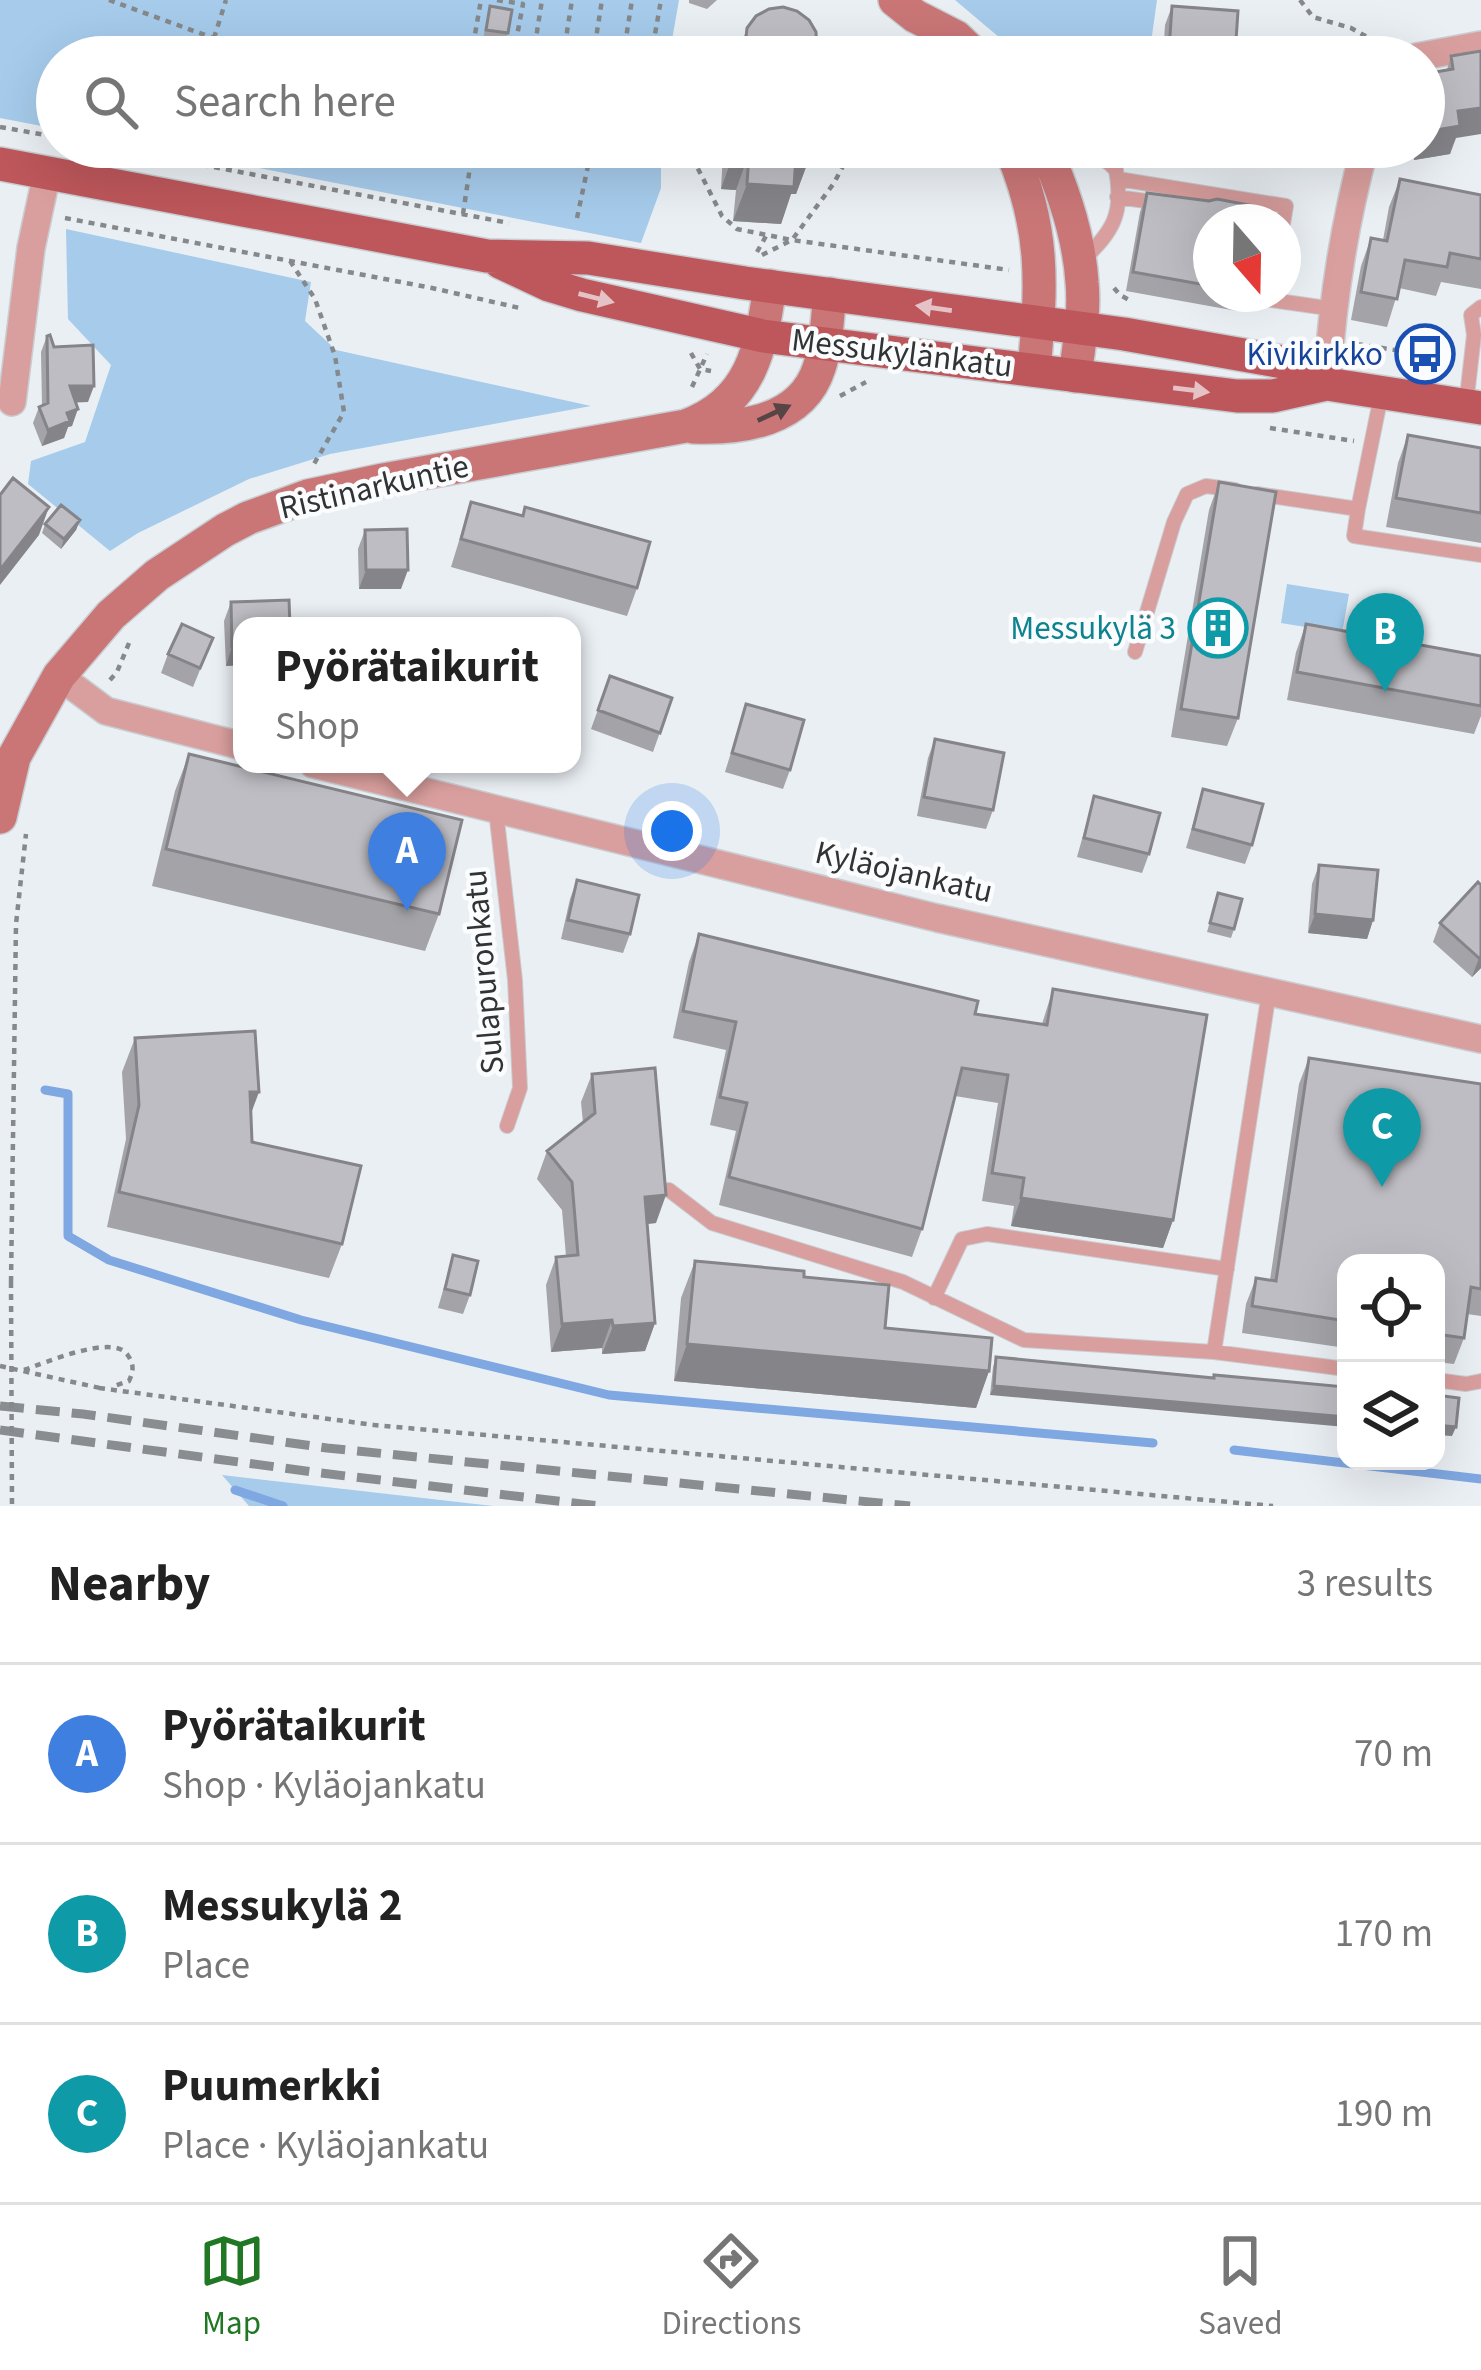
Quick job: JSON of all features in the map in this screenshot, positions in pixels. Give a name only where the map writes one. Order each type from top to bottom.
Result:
[{"type":"main road","points":[[905,8],[927,36]]},
{"type":"main road","points":[[905,8],[954,36]]},
{"type":"main road","name":"Messukylänkatu","points":[[0,164],[487,256],[588,257],[762,272],[830,294],[1081,328],[1283,362],[1327,384],[1473,407]]},
{"type":"main road","points":[[1025,168],[1039,275],[1034,370]]},
{"type":"main road","points":[[1034,168],[1065,200],[1081,273],[1075,376]]},
{"type":"main road","name":"Messukylänkatu","points":[[487,256],[581,295],[763,336],[1237,396],[1273,396],[1327,384]]},
{"type":"main road","name":"Ristinarkuntie","points":[[13,824],[14,757],[59,676],[111,615],[157,575],[248,518],[308,496],[706,419],[730,401],[763,336],[762,272]]},
{"type":"main road","name":"Ristinarkuntie","points":[[686,426],[749,424],[776,416],[808,391],[821,365],[830,294]]},
{"type":"street","points":[[1445,52],[1481,45]]},
{"type":"street","points":[[1327,384],[1350,201],[1359,168]]},
{"type":"street","points":[[12,402],[31,248],[47,173]]},
{"type":"street","points":[[59,676],[106,712],[233,744]]},
{"type":"street","name":"Kyläojankatu","points":[[348,773],[937,918],[1481,1039]]},
{"type":"lane","points":[[1081,273],[1113,227],[1118,179],[1113,168]]},
{"type":"lane","points":[[1118,179],[1274,204]]},
{"type":"lane","points":[[1117,196],[1184,206]]},
{"type":"lane","points":[[1301,304],[1334,309]]},
{"type":"lane","points":[[1473,407],[1472,315],[1481,308]]},
{"type":"lane","points":[[1382,392],[1354,536],[1481,555]]},
{"type":"lane","points":[[1135,652],[1187,494],[1206,486],[1358,509]]},
{"type":"lane","name":"Sulapuronkatu","points":[[496,811],[520,1088],[507,1126]]},
{"type":"lane","points":[[1214,1352],[1269,992]]},
{"type":"lane","points":[[669,1190],[712,1223],[903,1282],[1024,1340],[1214,1352],[1337,1368]]},
{"type":"lane","points":[[934,1298],[962,1239],[987,1234],[1226,1269]]},
{"type":"lane","points":[[1445,1381],[1481,1381]]},
{"type":"path","points":[[110,0],[209,36]]},
{"type":"path","points":[[215,36],[226,0]]},
{"type":"path","points":[[475,36],[481,0]]},
{"type":"path","points":[[496,0],[523,4],[517,36]]},
{"type":"path","points":[[536,36],[542,0]]},
{"type":"path","points":[[566,36],[572,0]]},
{"type":"path","points":[[596,36],[602,0]]},
{"type":"path","points":[[626,36],[632,0]]},
{"type":"path","points":[[655,36],[661,0]]},
{"type":"path","points":[[1300,0],[1313,17],[1365,36]]},
{"type":"path","points":[[0,127],[36,133]]},
{"type":"path","points":[[219,168],[523,226]]},
{"type":"path","points":[[463,214],[470,168]]},
{"type":"path","points":[[577,218],[588,168]]},
{"type":"path","points":[[698,168],[722,216],[737,229],[1039,275]]},
{"type":"path","points":[[762,272],[792,240],[842,168]]},
{"type":"path","points":[[762,272],[766,236]]},
{"type":"path","points":[[290,261],[315,299],[335,356],[344,412],[311,471]]},
{"type":"path","points":[[1081,273],[1112,286],[1129,301],[1151,305]]},
{"type":"path","points":[[1330,339],[1471,363]]},
{"type":"path","points":[[830,406],[843,397]]},
{"type":"path","points":[[117,672],[128,644]]},
{"type":"path","points":[[12,1506],[13,824]]},
{"type":"path","points":[[24,1370],[93,1348],[121,1348],[134,1371],[129,1381],[100,1388]]},
{"type":"path","points":[[0,1366],[100,1388],[374,1425],[1274,1506]]},
{"type":"shaded area","points":[[0,0],[679,0],[673,36],[36,36],[36,125],[0,118]]},
{"type":"shaded area","points":[[955,0],[1157,0],[1152,36],[998,36]]},
{"type":"shaded area","points":[[259,168],[661,168],[661,188],[641,243]]},
{"type":"shaded area","points":[[66,229],[311,282],[305,321],[336,350],[591,406],[330,454],[249,479],[110,551],[28,484],[31,461],[85,442],[111,365],[68,319]]},
{"type":"shaded area","points":[[1287,584],[1349,594],[1342,633],[1281,623]]},
{"type":"shaded area","points":[[222,1475],[493,1506],[249,1506]]},
{"type":"building","points":[[490,6],[512,10],[508,33],[486,30]]},
{"type":"building","points":[[1172,6],[1238,11],[1236,36],[1170,36]]},
{"type":"building","points":[[769,9],[797,11],[809,20],[816,36],[746,36],[756,16]]},
{"type":"building","points":[[1481,51],[1481,108],[1458,111],[1460,126],[1445,128],[1445,70],[1453,69],[1451,56]]},
{"type":"building","points":[[748,168],[795,168],[794,187],[747,184]]},
{"type":"building","points":[[1400,179],[1481,195],[1481,259],[1450,253],[1447,267],[1405,260],[1397,299],[1361,292],[1371,238],[1387,241]]},
{"type":"building","points":[[1147,193],[1243,204],[1193,204],[1193,283],[1133,272]]},
{"type":"building","points":[[50,335],[54,347],[93,345],[94,386],[70,386],[78,409],[67,413],[70,421],[48,430],[39,407],[48,403]]},
{"type":"building","points":[[1408,435],[1481,448],[1481,513],[1396,498]]},
{"type":"building","points":[[13,478],[49,507],[0,570],[0,495]]},
{"type":"building","name":"Messukylä 3","points":[[1219,482],[1276,492],[1238,718],[1181,709]]},
{"type":"building","points":[[471,502],[523,516],[525,507],[650,542],[637,588],[461,539]]},
{"type":"building","points":[[61,505],[80,520],[64,539],[45,524]]},
{"type":"building","points":[[407,529],[408,570],[366,570],[365,530]]},
{"type":"building","points":[[289,600],[290,617],[233,617],[232,647],[231,602]]},
{"type":"building","points":[[182,624],[213,638],[200,668],[168,654]]},
{"type":"building","points":[[1306,624],[1481,656],[1481,706],[1297,672]]},
{"type":"building","points":[[610,676],[672,698],[660,733],[598,710]]},
{"type":"building","points":[[746,704],[804,720],[790,770],[732,753]]},
{"type":"building","points":[[935,739],[1004,753],[993,810],[924,797]]},
{"type":"building","points":[[189,754],[233,765],[233,773],[268,773],[462,820],[439,914],[166,849]]},
{"type":"building","points":[[1203,789],[1263,804],[1252,845],[1193,829]]},
{"type":"building","points":[[1094,796],[1160,813],[1149,854],[1084,838]]},
{"type":"building","points":[[1319,865],[1378,870],[1373,920],[1315,914]]},
{"type":"building","points":[[577,880],[639,895],[630,934],[568,920]]},
{"type":"building","points":[[1478,882],[1481,885],[1479,958],[1440,923]]},
{"type":"building","points":[[1218,893],[1242,899],[1234,929],[1210,923]]},
{"type":"building","points":[[699,934],[978,1001],[975,1014],[1047,1025],[1053,989],[1207,1015],[1173,1220],[1021,1198],[1024,1178],[992,1173],[1008,1075],[962,1068],[922,1229],[729,1177],[747,1103],[720,1097],[736,1022],[683,1011]]},
{"type":"building","points":[[255,1031],[259,1092],[250,1092],[252,1142],[361,1166],[342,1244],[119,1192],[139,1105],[135,1038]]},
{"type":"building","points":[[1309,1058],[1481,1084],[1481,1289],[1471,1287],[1464,1338],[1445,1335],[1445,1254],[1337,1254],[1337,1320],[1252,1306],[1256,1278],[1276,1281]]},
{"type":"building","points":[[655,1068],[666,1195],[645,1197],[655,1323],[562,1324],[556,1257],[578,1255],[572,1182],[547,1151],[595,1113],[592,1074]]},
{"type":"building","points":[[453,1255],[478,1261],[470,1295],[445,1289]]},
{"type":"building","points":[[695,1261],[889,1285],[885,1328],[992,1338],[989,1371],[687,1344]]},
{"type":"building","points":[[996,1357],[1214,1375],[1337,1386],[1337,1416],[994,1386]]},
{"type":"building","points":[[1445,1396],[1459,1398],[1456,1427],[1445,1426]]},
{"type":"waterway","points":[[45,1090],[68,1094],[68,1236],[109,1260],[301,1320],[609,1395],[1153,1443]]},
{"type":"waterway","points":[[1234,1450],[1481,1479]]},
{"type":"waterway","points":[[235,1490],[283,1506]]},
{"type":"railway","points":[[0,1406],[327,1448],[910,1506]]},
{"type":"railway","points":[[0,1430],[599,1506]]},
{"type":"place","name":"Kivikirkko","points":[[1425,354]]},
{"type":"place","name":"Messukylä 3","points":[[1218,628]]},
{"type":"place","name":"Messukylä 2","points":[[1385,692]]},
{"type":"place","name":"Pyörätaikurit","points":[[407,911]]},
{"type":"place","name":"Puumerkki","points":[[1382,1187]]}]
